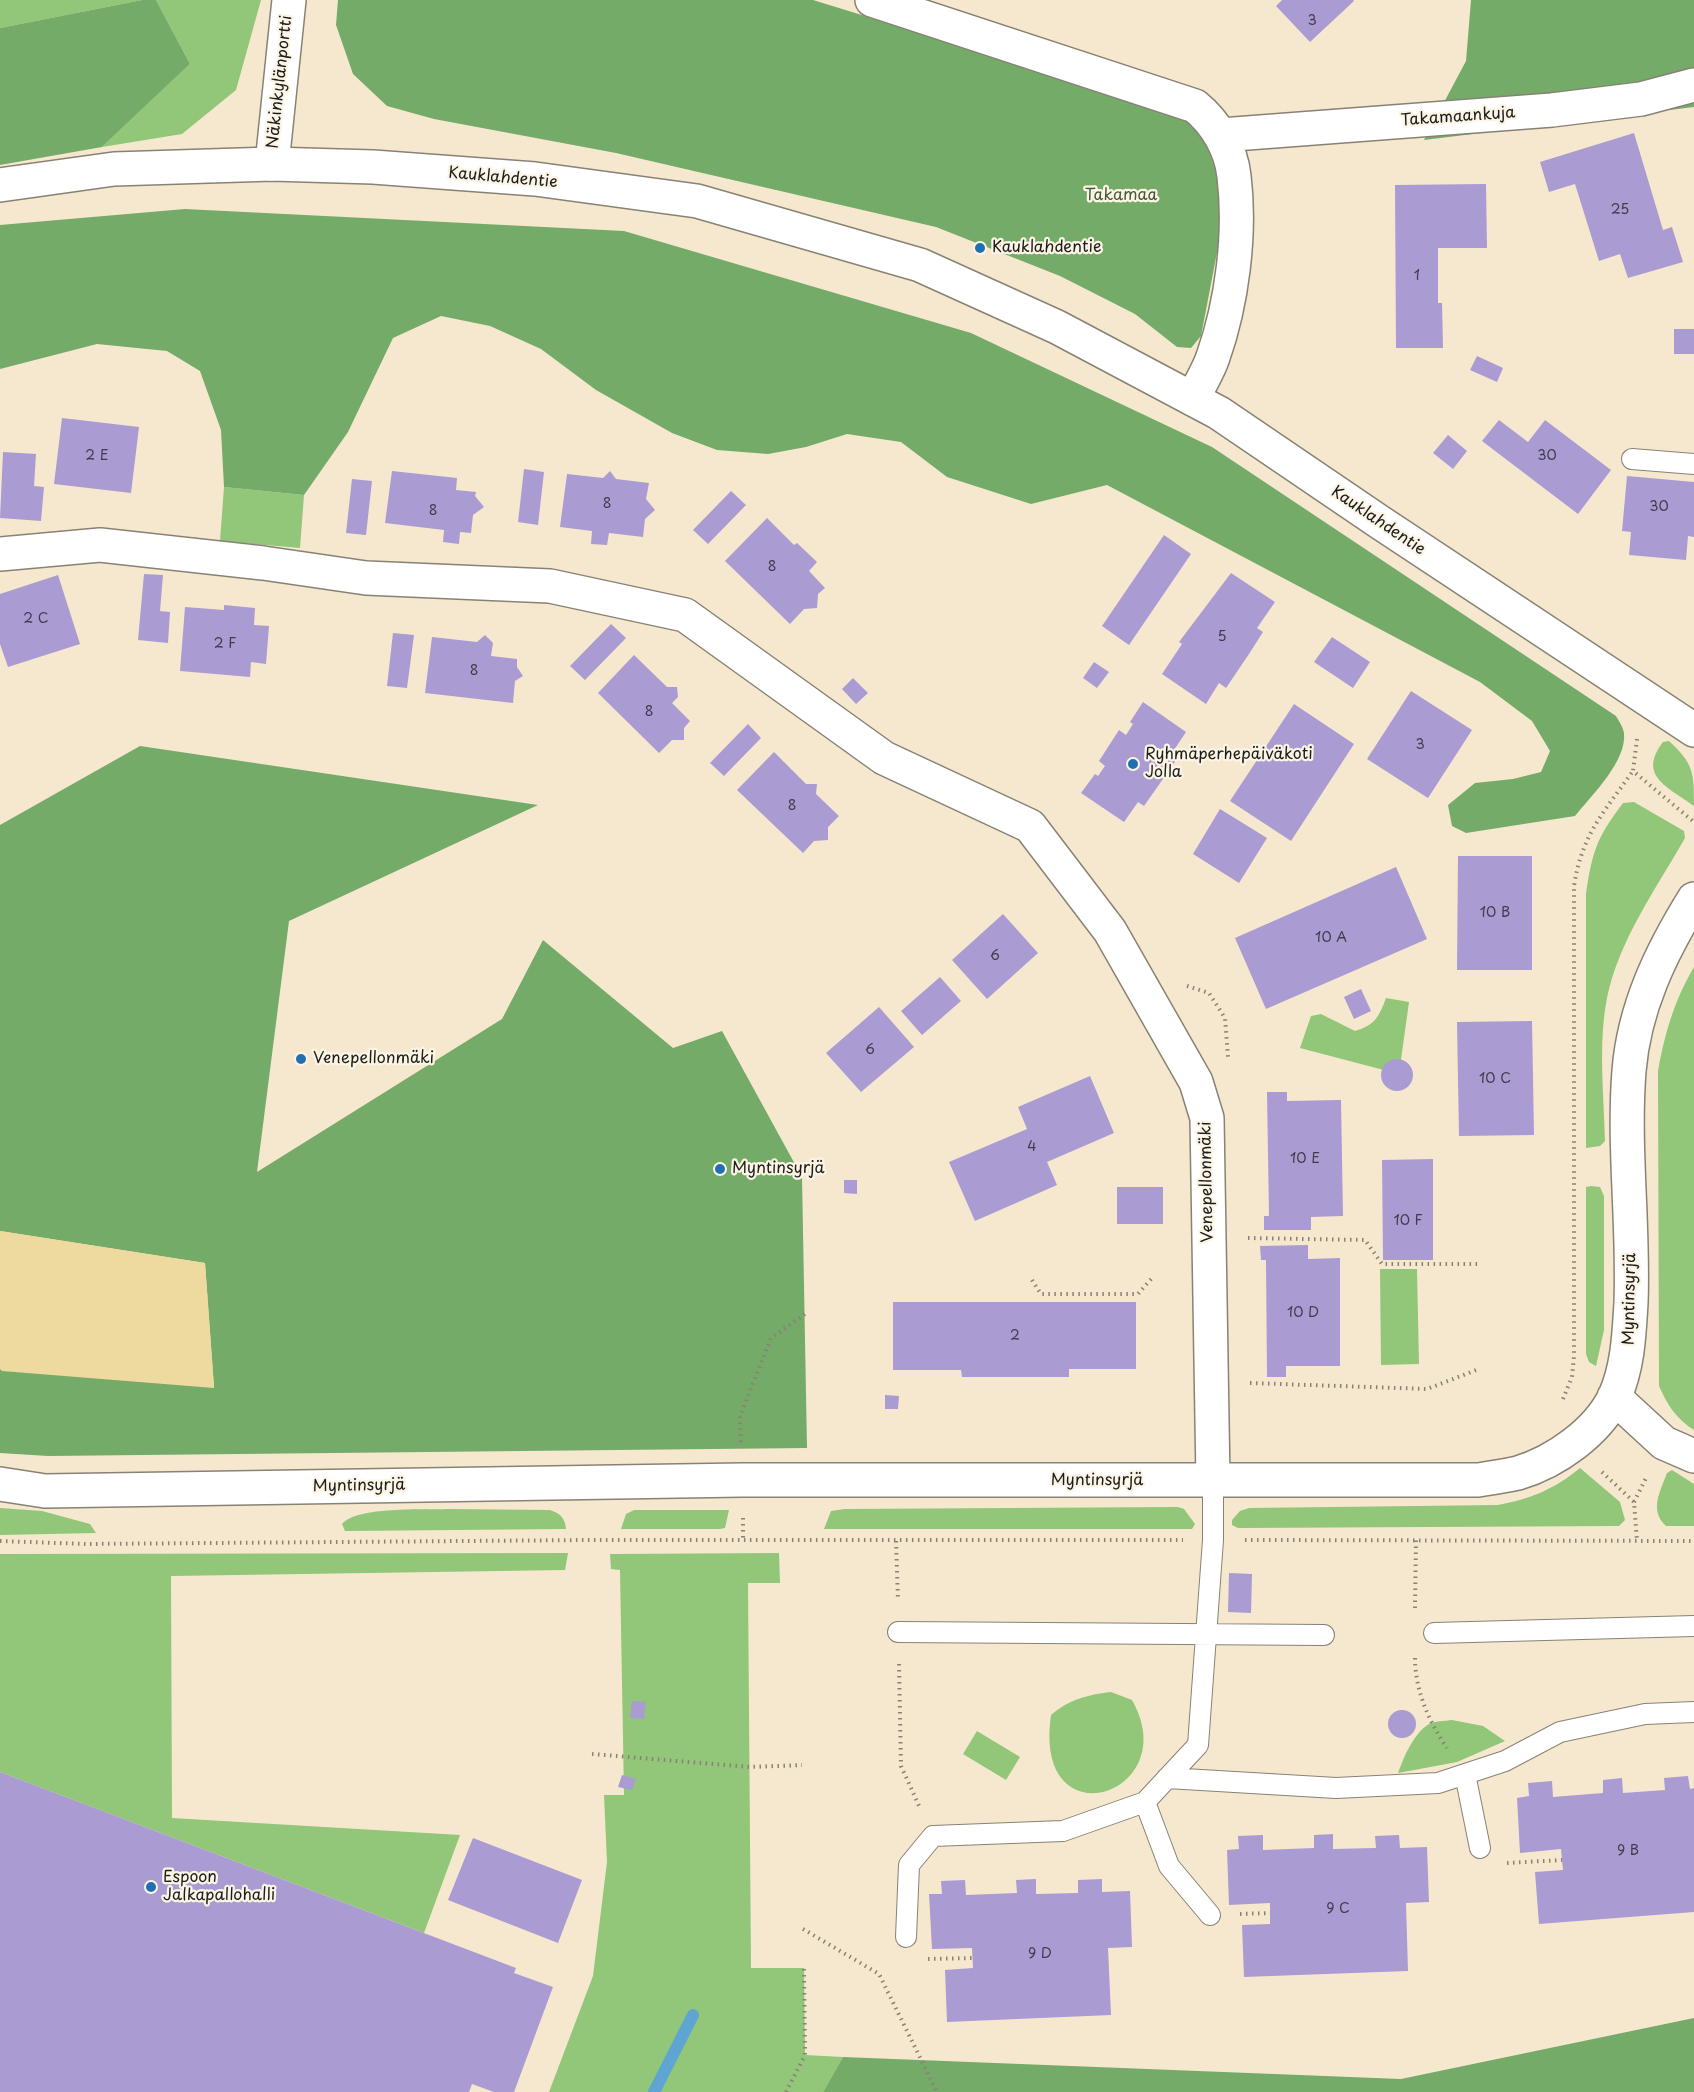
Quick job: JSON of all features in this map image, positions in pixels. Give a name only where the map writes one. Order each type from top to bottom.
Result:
[{"type":"street","name":"Näkinkylänportti","points":[[272,164],[289,0]]},
{"type":"street","points":[[872,0],[1195,106],[1210,118],[1221,135],[1234,175],[1234,247],[1226,308],[1212,358],[1193,399]]},
{"type":"street","name":"Takamaankuja","points":[[1221,135],[1552,110],[1641,99],[1694,85]]},
{"type":"street","name":"Kauklahdentie","points":[[0,185],[114,169],[272,164],[373,167],[535,179],[697,201],[920,265],[1057,327],[1219,413],[1694,730]]},
{"type":"street","name":"Venepellonmäki","points":[[0,554],[100,545],[263,563],[366,578],[550,586],[685,615],[884,758],[1030,826],[1110,931],[1196,1082],[1207,1118],[1213,1481]]},
{"type":"street","name":"Myntinsyrjä","points":[[0,1484],[45,1491],[742,1480],[1478,1480],[1519,1473],[1574,1444],[1596,1422],[1614,1397],[1629,1353],[1632,1278],[1629,1072],[1634,1036],[1646,990],[1694,899]]},
{"type":"street","points":[[1614,1397],[1664,1443],[1694,1456]]},
{"type":"lane","points":[[1632,459],[1694,464]]},
{"type":"lane","points":[[906,1937],[909,1865],[933,1836],[1064,1831],[1145,1802],[1198,1745],[1207,1634],[1213,1481]]},
{"type":"lane","points":[[1434,1633],[1694,1626]]},
{"type":"lane","points":[[898,1632],[1324,1635]]},
{"type":"lane","points":[[1167,1779],[1336,1788],[1438,1783],[1505,1761],[1560,1732],[1645,1714],[1694,1712]]},
{"type":"lane","points":[[1465,1774],[1480,1848]]},
{"type":"lane","points":[[1145,1802],[1169,1866],[1210,1915]]},
{"type":"path","points":[[1560,1403],[1572,1377],[1574,1356],[1574,886],[1578,860],[1588,833],[1634,771],[1638,744],[1635,733]]},
{"type":"path","points":[[1634,771],[1694,822]]},
{"type":"path","points":[[1241,1238],[1365,1240],[1382,1264],[1478,1263]]},
{"type":"path","points":[[1032,1280],[1041,1294],[1137,1294],[1152,1278]]},
{"type":"path","points":[[741,1449],[740,1416],[771,1338],[805,1314]]},
{"type":"path","points":[[1241,1382],[1426,1389],[1479,1369]]},
{"type":"path","points":[[1600,1470],[1634,1502],[1637,1540]]},
{"type":"path","points":[[0,1541],[86,1544],[896,1540],[1694,1541]]},
{"type":"path","points":[[896,1540],[901,1766],[933,1836]]},
{"type":"path","points":[[592,1754],[750,1767],[802,1765]]},
{"type":"path","points":[[1480,1848],[1509,1865],[1562,1860]]},
{"type":"path","points":[[803,1929],[879,1974],[937,2092]]},
{"type":"path","points":[[786,2092],[805,2055],[804,1968]]},
{"type":"green space","points":[[0,0],[142,0],[0,28]]},
{"type":"green space","points":[[142,0],[156,0],[190,64],[102,147],[0,165],[0,28]]},
{"type":"green space","points":[[156,0],[261,0],[236,90],[182,134],[102,147],[190,64]]},
{"type":"green space","name":"Takamaa","points":[[338,0],[813,0],[1180,113],[1207,142],[1219,182],[1219,242],[1201,336],[1191,348],[1177,347],[1135,314],[1060,276],[936,227],[616,153],[434,119],[387,106],[353,74],[336,25]]},
{"type":"green space","points":[[1471,0],[1694,0],[1694,107],[1424,140],[1466,61]]},
{"type":"green space","points":[[185,209],[624,231],[971,333],[1212,447],[1616,716],[1624,733],[1620,755],[1599,788],[1575,816],[1466,833],[1452,826],[1448,805],[1475,783],[1513,779],[1541,772],[1550,751],[1532,721],[1480,682],[1107,485],[1031,504],[947,477],[901,442],[847,434],[806,447],[768,454],[717,450],[672,433],[596,390],[541,349],[490,326],[441,316],[393,338],[348,432],[304,495],[224,487],[221,430],[200,371],[167,351],[97,344],[0,369],[0,225]]},
{"type":"green space","points":[[224,487],[304,495],[300,548],[220,541]]},
{"type":"green space","points":[[1669,741],[1683,756],[1691,770],[1694,806],[1659,780],[1655,772],[1653,764],[1656,754],[1663,742]]},
{"type":"green space","points":[[140,746],[538,805],[289,921],[257,1172],[502,1019],[543,940],[673,1048],[722,1031],[802,1177],[807,1448],[48,1456],[0,1453],[0,1369],[214,1387],[205,1263],[0,1231],[0,825]]},
{"type":"green space","points":[[1634,802],[1684,831],[1685,838],[1629,935],[1613,977],[1607,998],[1603,1033],[1605,1141],[1600,1146],[1586,1148],[1586,894],[1593,856],[1601,836],[1623,803]]},
{"type":"green space","points":[[1694,967],[1694,1430],[1673,1411],[1659,1386],[1658,1071],[1671,1018]]},
{"type":"green space","points":[[1386,998],[1409,1002],[1399,1074],[1300,1048],[1311,1016],[1321,1014],[1355,1031],[1372,1023]]},
{"type":"green space","points":[[1586,1187],[1600,1187],[1604,1196],[1604,1330],[1596,1366],[1589,1362],[1586,1354]]},
{"type":"green space","points":[[1380,1269],[1417,1269],[1419,1364],[1381,1365]]},
{"type":"green space","points":[[1580,1468],[1620,1502],[1625,1520],[1619,1526],[1238,1528],[1232,1525],[1232,1520],[1240,1511],[1249,1508],[1498,1505],[1542,1492]]},
{"type":"green space","points":[[1672,1470],[1694,1484],[1694,1526],[1666,1526],[1658,1514],[1659,1494],[1667,1473]]},
{"type":"green space","points":[[1178,1507],[1184,1509],[1195,1524],[1192,1529],[824,1529],[831,1511],[845,1509]]},
{"type":"green space","points":[[0,1508],[42,1511],[90,1524],[96,1533],[0,1535]]},
{"type":"green space","points":[[449,1509],[550,1510],[562,1517],[566,1529],[345,1531],[342,1524],[350,1518],[376,1512]]},
{"type":"green space","points":[[634,1510],[729,1510],[725,1528],[720,1529],[621,1529],[626,1514]]},
{"type":"green space","points":[[568,1553],[565,1570],[171,1576],[172,1818],[460,1835],[424,1933],[0,1772],[0,1554]]},
{"type":"green space","points":[[779,1553],[780,1583],[748,1583],[751,1968],[804,1968],[805,2055],[843,2057],[823,2092],[549,2092],[593,1976],[607,1862],[604,1795],[624,1795],[620,1570],[611,1569],[610,1554]]},
{"type":"green space","points":[[1111,1692],[1132,1700],[1143,1733],[1139,1761],[1125,1781],[1105,1792],[1083,1792],[1063,1780],[1051,1755],[1051,1715],[1079,1699]]},
{"type":"green space","points":[[1452,1720],[1483,1726],[1505,1741],[1457,1762],[1398,1773],[1410,1746],[1423,1728],[1434,1722]]},
{"type":"green space","points":[[977,1731],[1020,1757],[1006,1780],[963,1754]]},
{"type":"green space","points":[[1694,2018],[1694,2092],[823,2092],[843,2057],[1401,2079]]},
{"type":"sand","points":[[0,1231],[205,1263],[214,1388],[2,1371],[0,1369]]},
{"type":"building","points":[[1282,0],[1354,1],[1310,42],[1276,6]]},
{"type":"building","points":[[1634,133],[1663,230],[1672,227],[1683,262],[1628,278],[1620,254],[1599,261],[1575,184],[1549,192],[1540,162]]},
{"type":"building","points":[[1486,184],[1487,248],[1438,248],[1438,303],[1442,303],[1443,348],[1396,348],[1395,185]]},
{"type":"building","points":[[1674,329],[1694,329],[1694,354],[1674,354]]},
{"type":"building","points":[[1477,356],[1503,368],[1497,382],[1470,370]]},
{"type":"building","points":[[62,418],[139,427],[131,493],[54,484]]},
{"type":"building","points":[[1499,420],[1528,442],[1545,420],[1611,470],[1578,514],[1482,441]]},
{"type":"building","points":[[1448,435],[1467,451],[1453,469],[1433,453]]},
{"type":"building","points":[[3,452],[36,454],[34,486],[44,487],[41,521],[0,518]]},
{"type":"building","points":[[524,469],[544,472],[538,525],[518,522]]},
{"type":"building","points":[[392,471],[457,478],[456,490],[476,492],[475,496],[484,507],[473,515],[471,533],[460,532],[459,544],[443,542],[444,530],[385,523]]},
{"type":"building","points":[[610,471],[616,479],[649,483],[646,499],[655,510],[645,519],[643,537],[609,533],[607,545],[591,544],[592,531],[560,527],[567,474],[603,478]]},
{"type":"building","points":[[1627,476],[1694,482],[1694,537],[1688,536],[1686,560],[1629,555],[1631,532],[1622,531]]},
{"type":"building","points":[[352,479],[372,481],[366,535],[346,533]]},
{"type":"building","points":[[731,491],[746,505],[708,544],[693,530]]},
{"type":"building","points":[[767,518],[794,545],[797,543],[817,562],[809,571],[825,588],[818,594],[817,608],[804,609],[790,624],[725,561]]},
{"type":"building","points":[[1164,535],[1191,554],[1129,645],[1102,626]]},
{"type":"building","points":[[1231,573],[1275,602],[1257,628],[1263,632],[1226,688],[1219,683],[1206,704],[1162,674],[1182,644],[1179,642]]},
{"type":"building","points":[[144,574],[163,575],[160,611],[170,612],[168,643],[138,640]]},
{"type":"building","points":[[58,575],[80,644],[8,667],[0,644],[0,594]]},
{"type":"building","points":[[224,605],[255,608],[254,625],[269,626],[266,664],[251,662],[250,677],[180,671],[185,607],[224,610]]},
{"type":"building","points":[[611,624],[626,638],[585,680],[570,666]]},
{"type":"building","points":[[393,633],[414,635],[407,688],[387,686]]},
{"type":"building","points":[[485,635],[493,643],[491,656],[517,659],[517,667],[523,676],[515,681],[513,703],[425,693],[432,637],[477,642]]},
{"type":"building","points":[[1332,637],[1370,662],[1353,688],[1314,662]]},
{"type":"building","points":[[634,655],[667,687],[677,687],[678,697],[672,703],[690,721],[684,728],[684,740],[672,740],[659,753],[598,693]]},
{"type":"building","points":[[1094,662],[1109,672],[1097,688],[1083,678]]},
{"type":"building","points":[[853,678],[868,693],[856,704],[842,689]]},
{"type":"building","points":[[1411,691],[1472,730],[1428,798],[1367,759]]},
{"type":"building","points":[[1143,702],[1186,732],[1172,753],[1178,757],[1170,769],[1144,806],[1138,802],[1124,822],[1081,793],[1095,774],[1098,776],[1105,766],[1099,761],[1119,730],[1126,735],[1133,724],[1130,722]]},
{"type":"building","points":[[1294,704],[1354,744],[1291,841],[1230,801]]},
{"type":"building","points":[[748,724],[761,738],[724,776],[710,763]]},
{"type":"building","points":[[774,752],[806,784],[817,784],[816,794],[839,816],[828,827],[828,840],[814,841],[803,853],[737,790]]},
{"type":"building","points":[[1220,809],[1267,838],[1239,883],[1193,854]]},
{"type":"building","points":[[1458,856],[1532,856],[1532,970],[1457,970]]},
{"type":"building","points":[[1396,867],[1427,939],[1266,1009],[1235,938]]},
{"type":"building","points":[[1003,914],[1038,953],[987,999],[952,960]]},
{"type":"building","points":[[940,977],[961,1001],[922,1035],[901,1011]]},
{"type":"building","points":[[1361,989],[1371,1011],[1354,1019],[1344,997]]},
{"type":"building","points":[[879,1007],[914,1047],[861,1092],[826,1053]]},
{"type":"building","points":[[1532,1021],[1534,1135],[1459,1136],[1457,1022]]},
{"type":"building","points":[[1397,1059],[1408,1064],[1413,1075],[1408,1086],[1397,1091],[1386,1086],[1381,1075],[1386,1064]]},
{"type":"building","points":[[1090,1076],[1114,1133],[1047,1162],[1057,1185],[975,1221],[949,1162],[1027,1129],[1018,1107]]},
{"type":"building","points":[[1267,1092],[1287,1092],[1287,1101],[1341,1100],[1343,1216],[1311,1217],[1311,1230],[1264,1230],[1264,1216],[1269,1216]]},
{"type":"building","points":[[1433,1159],[1433,1260],[1383,1260],[1382,1160]]},
{"type":"building","points":[[844,1180],[857,1180],[857,1194],[844,1193]]},
{"type":"building","points":[[1117,1187],[1163,1187],[1163,1224],[1117,1224]]},
{"type":"building","points":[[1308,1245],[1308,1259],[1340,1258],[1340,1366],[1286,1366],[1286,1377],[1267,1377],[1266,1260],[1261,1260],[1260,1246]]},
{"type":"building","points":[[893,1302],[1136,1302],[1136,1369],[1069,1369],[1069,1377],[962,1377],[961,1370],[893,1370]]},
{"type":"building","points":[[885,1395],[899,1396],[898,1409],[885,1409]]},
{"type":"building","points":[[1229,1573],[1252,1574],[1251,1613],[1228,1612]]},
{"type":"building","points":[[632,1701],[646,1702],[644,1719],[630,1718]]},
{"type":"building","points":[[1402,1710],[1412,1714],[1416,1724],[1412,1734],[1402,1738],[1392,1734],[1388,1724],[1392,1714]]},
{"type":"building","name":"Espoon Jalkapallohalli","points":[[0,1772],[516,1968],[514,1973],[553,1987],[514,2092],[494,2092],[472,2084],[469,2092],[0,2092]]},
{"type":"building","points":[[622,1775],[636,1779],[632,1790],[618,1787]]},
{"type":"building","points":[[1688,1776],[1690,1789],[1694,1788],[1694,1912],[1539,1924],[1535,1872],[1563,1870],[1561,1849],[1520,1853],[1517,1798],[1529,1796],[1528,1783],[1552,1781],[1553,1797],[1603,1793],[1603,1780],[1622,1778],[1623,1793],[1665,1790],[1664,1778]]},
{"type":"building","points":[[1333,1834],[1333,1849],[1376,1848],[1375,1836],[1399,1835],[1400,1848],[1427,1847],[1429,1902],[1406,1903],[1408,1971],[1244,1977],[1242,1925],[1270,1924],[1270,1903],[1229,1905],[1227,1850],[1239,1849],[1238,1836],[1263,1835],[1263,1850],[1314,1848],[1314,1835]]},
{"type":"building","points":[[473,1838],[582,1880],[558,1943],[448,1900]]},
{"type":"building","points":[[1036,1879],[1036,1894],[1078,1893],[1078,1880],[1102,1879],[1102,1892],[1130,1891],[1132,1947],[1108,1948],[1111,2015],[947,2022],[945,1970],[973,1968],[972,1948],[932,1949],[929,1894],[942,1894],[941,1881],[965,1880],[966,1895],[1017,1893],[1016,1880]]},
{"type":"waterway","points":[[654,2092],[693,2015]]},
{"type":"place","name":"Kauklahdentie","points":[[980,248]]},
{"type":"place","name":"Ryhmäperhepäiväkoti Jolla","points":[[1133,764]]},
{"type":"place","name":"Venepellonmäki","points":[[301,1059]]},
{"type":"place","name":"Myntinsyrjä","points":[[720,1169]]},
{"type":"place","name":"Espoon Jalkapallohalli","points":[[151,1887]]}]
